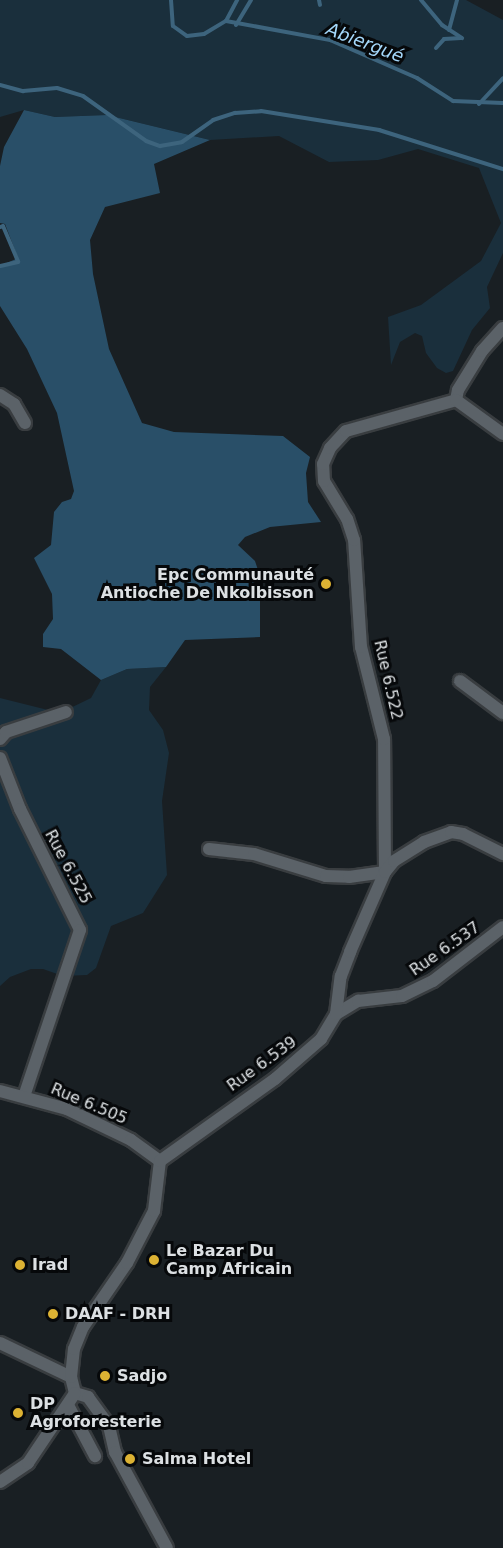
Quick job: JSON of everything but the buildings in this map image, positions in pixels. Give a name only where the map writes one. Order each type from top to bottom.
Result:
[{"type":"street","points":[[503,328],[483,351],[458,390],[456,400],[503,434]]},
{"type":"street","points":[[0,395],[14,404],[25,423]]},
{"type":"street","name":"Rue 6.522","points":[[385,872],[387,763],[384,739],[362,647],[354,540],[347,519],[324,481],[323,464],[330,448],[346,431],[456,400]]},
{"type":"street","points":[[460,681],[503,713]]},
{"type":"street","points":[[0,739],[6,732],[66,712]]},
{"type":"street","name":"Rue 6.525","points":[[0,759],[20,809],[80,930],[24,1096]]},
{"type":"street","name":"Rue 6.539","points":[[160,1161],[307,1052],[336,1014],[341,976],[385,872],[402,854],[445,832],[463,834],[503,854]]},
{"type":"street","points":[[209,849],[254,854],[326,876],[349,877],[385,872]]},
{"type":"street","name":"Rue 6.537","points":[[336,1014],[358,1001],[402,996],[433,981],[503,927]]},
{"type":"street","name":"Rue 6.505","points":[[0,1091],[24,1096],[78,1114],[131,1140],[160,1161]]},
{"type":"street","points":[[0,1482],[28,1463],[75,1393],[70,1377],[74,1349],[83,1327],[127,1263],[154,1211],[160,1161]]},
{"type":"street","points":[[0,1344],[70,1377]]},
{"type":"street","points":[[75,1393],[88,1397],[109,1426],[115,1452],[167,1548]]},
{"type":"street","points":[[68,1405],[95,1456]]},
{"type":"shaded area","points":[[0,0],[466,0],[503,20],[503,253],[487,287],[490,308],[472,330],[453,371],[446,373],[437,368],[426,353],[422,336],[415,333],[400,342],[391,365],[388,317],[421,305],[481,261],[501,223],[479,168],[418,149],[378,160],[329,162],[279,136],[210,140],[107,115],[55,117],[24,110],[0,117]]},
{"type":"shaded area","points":[[24,110],[55,117],[107,115],[210,140],[154,164],[160,193],[105,207],[90,240],[93,274],[109,349],[142,423],[174,432],[283,436],[310,457],[306,473],[308,502],[321,522],[270,527],[245,537],[238,545],[255,561],[260,576],[260,637],[185,640],[166,667],[127,669],[101,680],[61,649],[43,647],[43,634],[53,619],[52,594],[34,558],[51,545],[54,512],[62,502],[71,499],[74,491],[57,413],[27,349],[0,306],[0,266],[18,258],[5,224],[0,223],[0,166],[4,147]]},
{"type":"shaded area","points":[[166,667],[150,687],[149,710],[163,730],[169,753],[162,801],[167,875],[143,913],[111,926],[96,968],[87,975],[63,976],[43,969],[31,969],[10,977],[0,986],[0,698],[60,713],[91,698],[101,680],[127,669]]},
{"type":"waterway","name":"Abiergué","points":[[171,0],[173,26],[187,36],[204,34],[226,21],[330,40],[417,78],[453,101],[503,103]]},
{"type":"waterway","points":[[226,21],[237,0]]},
{"type":"waterway","points":[[236,25],[251,0]]},
{"type":"waterway","points":[[319,0],[320,5]]},
{"type":"waterway","points":[[421,0],[442,25],[462,38]]},
{"type":"waterway","points":[[449,30],[457,0]]},
{"type":"waterway","points":[[436,48],[444,39],[461,38]]},
{"type":"waterway","points":[[479,104],[503,78]]},
{"type":"waterway","points":[[0,85],[23,91],[57,88],[83,96],[146,141],[160,146],[182,142],[213,120],[235,113],[261,111],[379,130],[503,169]]},
{"type":"waterway","points":[[0,227],[3,226],[18,262],[0,266]]},
{"type":"place","name":"Epc Communauté Antioche De Nkolbisson","points":[[326,584]]},
{"type":"place","name":"Le Bazar Du Camp Africain","points":[[154,1260]]},
{"type":"place","name":"Irad","points":[[20,1265]]},
{"type":"place","name":"DAAF - DRH","points":[[53,1314]]},
{"type":"place","name":"Sadjo","points":[[105,1376]]},
{"type":"place","name":"DP Agroforesterie","points":[[18,1413]]},
{"type":"place","name":"Salma Hotel","points":[[130,1459]]}]
